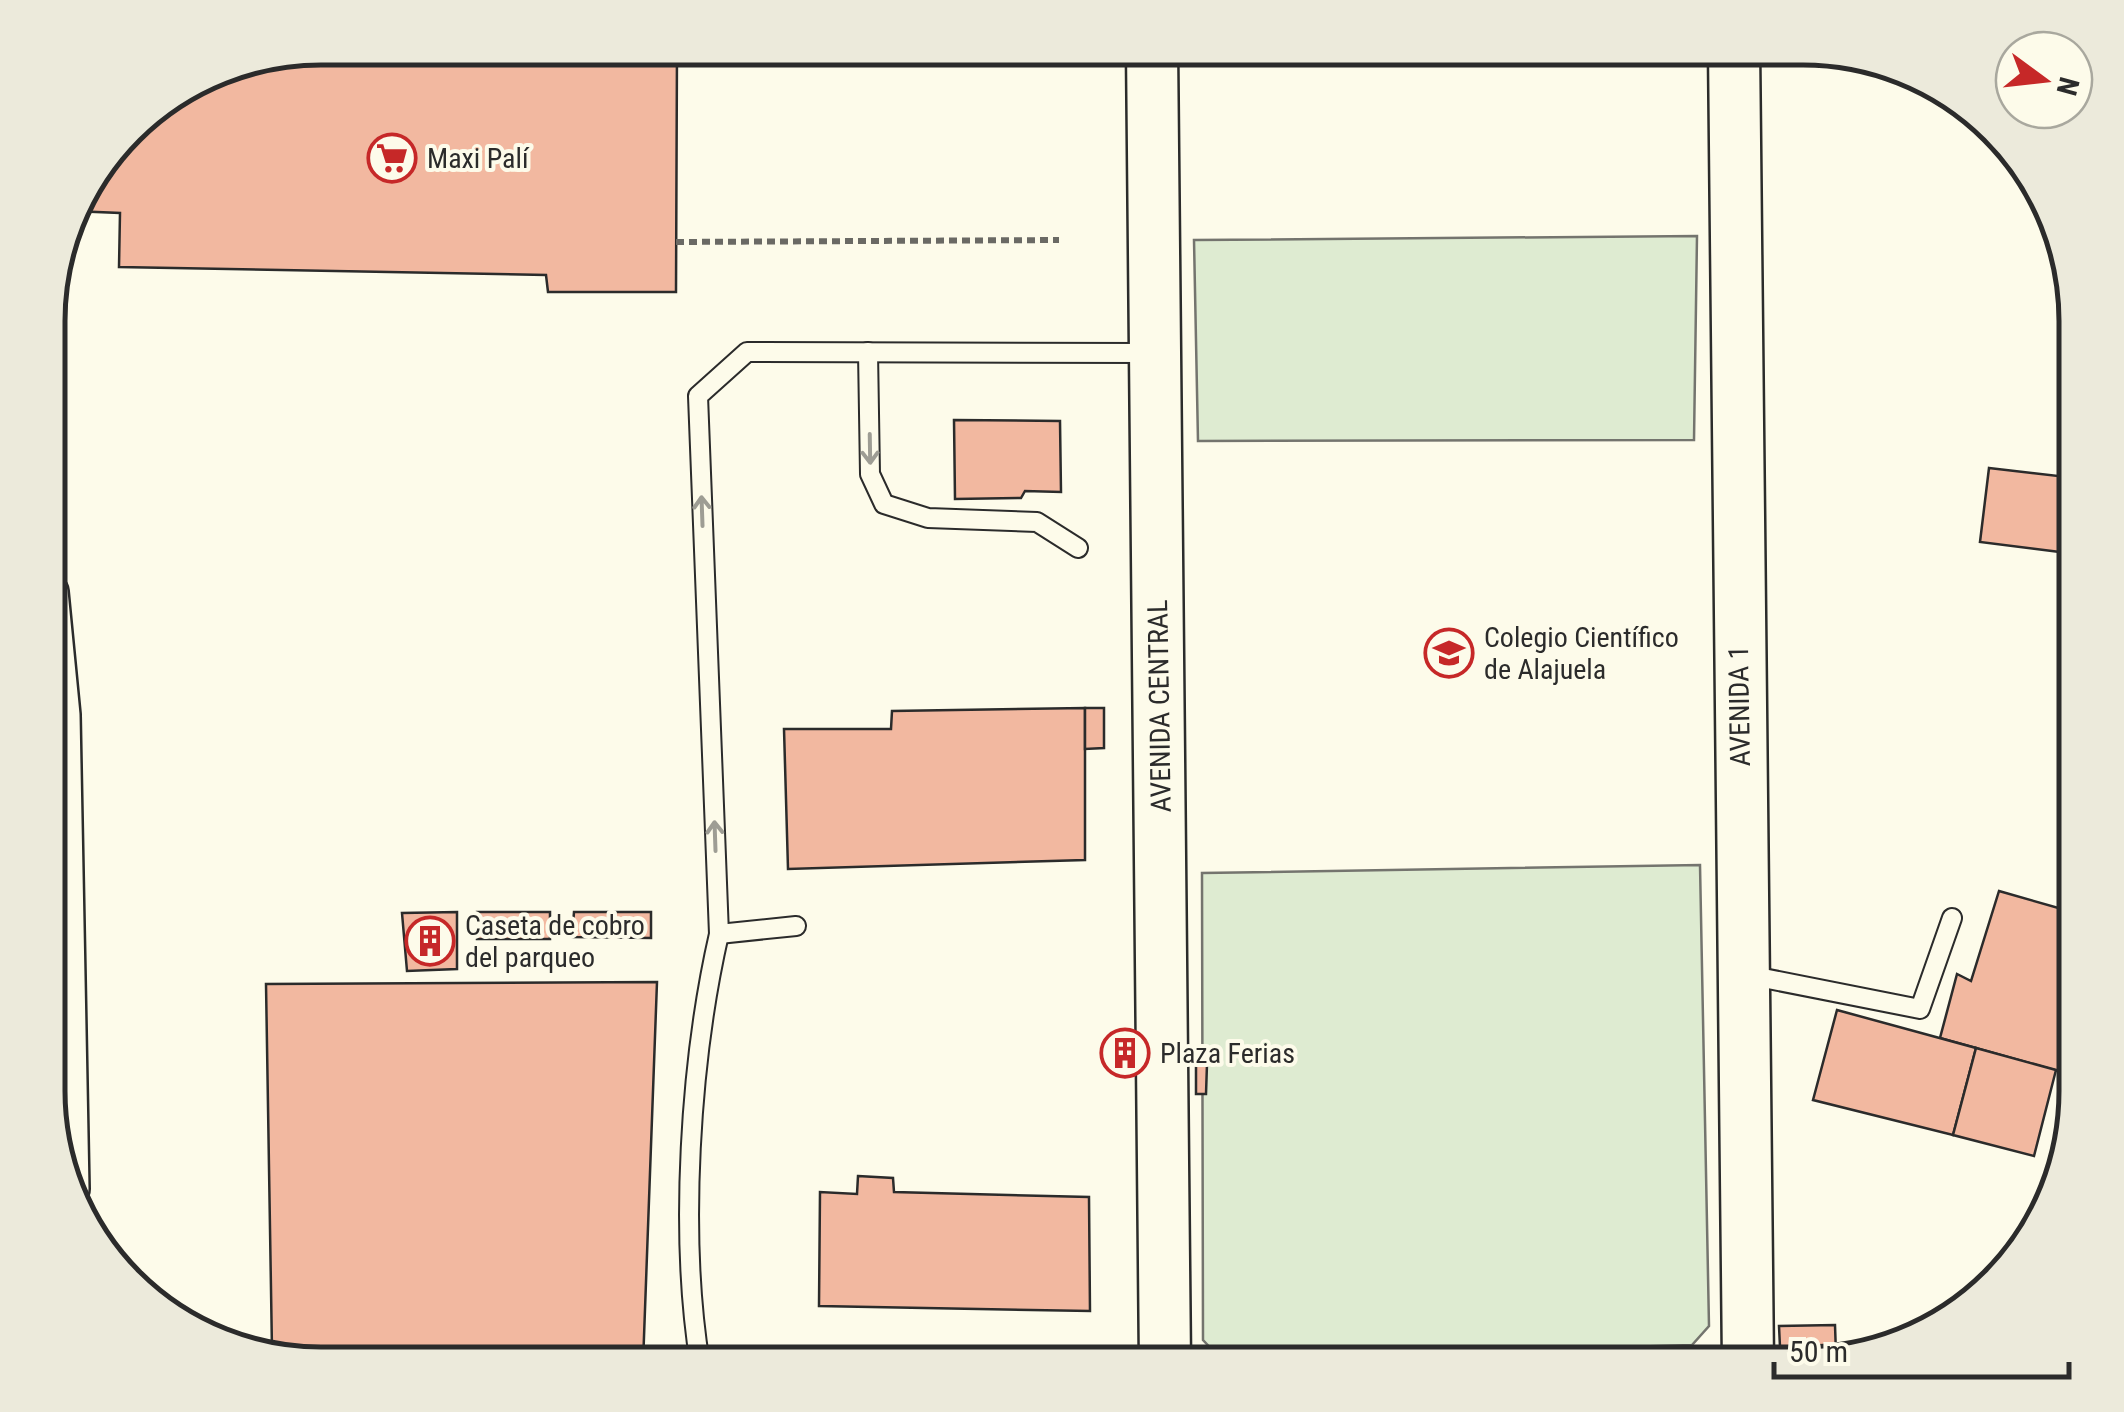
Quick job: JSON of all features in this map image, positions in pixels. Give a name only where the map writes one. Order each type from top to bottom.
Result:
[{"type":"street","name":"AVENIDA CENTRAL","points":[[1152,65],[1165,1346]]},
{"type":"street","name":"AVENIDA 1","points":[[1734,65],[1748,1346]]},
{"type":"lane","points":[[699,1347],[690,1244],[701,1013],[719,934],[698,396],[748,352],[1156,353]]},
{"type":"lane","points":[[868,352],[870,474],[884,504],[928,518],[1036,522],[1078,548]]},
{"type":"lane","points":[[1743,974],[1920,1009],[1952,918]]},
{"type":"lane","points":[[719,934],[796,926]]},
{"type":"path","points":[[676,242],[1059,240]]},
{"type":"green space","points":[[1697,236],[1694,440],[1198,441],[1194,240]]},
{"type":"green space","points":[[1700,865],[1709,1326],[1692,1345],[1209,1346],[1203,1340],[1202,873]]},
{"type":"building","name":"Maxi Palí","points":[[321,65],[677,65],[676,292],[548,292],[546,275],[119,267],[120,213],[90,212],[129,152],[152,129],[193,99],[255,74]]},
{"type":"building","points":[[954,420],[1060,421],[1061,492],[1025,491],[1021,498],[955,499]]},
{"type":"building","points":[[1989,468],[2058,476],[2058,552],[1980,542]]},
{"type":"building","points":[[1085,708],[1085,860],[788,869],[784,729],[891,729],[892,711]]},
{"type":"building","points":[[1085,708],[1104,708],[1104,748],[1085,749]]},
{"type":"building","points":[[1999,891],[2058,908],[2058,1071],[1940,1038],[1957,974],[1971,981]]},
{"type":"building","name":"Caseta de cobro del parqueo","points":[[457,912],[457,969],[407,971],[402,913]]},
{"type":"building","points":[[477,912],[550,912],[550,939],[477,939]]},
{"type":"building","points":[[574,912],[651,912],[651,938],[572,937]]},
{"type":"building","points":[[657,982],[644,1347],[321,1347],[272,1342],[266,984]]},
{"type":"building","points":[[1837,1010],[1976,1048],[1953,1135],[1813,1100]]},
{"type":"building","name":"Plaza Ferias","points":[[1117,1038],[1133,1038],[1132,1067],[1118,1067]]},
{"type":"building","points":[[1976,1048],[2056,1070],[2034,1156],[1953,1135]]},
{"type":"building","points":[[1196,1064],[1207,1064],[1206,1094],[1196,1094]]},
{"type":"building","points":[[858,1176],[893,1178],[894,1192],[1089,1197],[1090,1311],[819,1306],[820,1192],[857,1194]]},
{"type":"building","points":[[1835,1325],[1836,1344],[1780,1346],[1779,1326]]},
{"type":"place","name":"Maxi Palí","points":[[392,158]]},
{"type":"place","name":"Colegio Científico de Alajuela","points":[[1449,653]]},
{"type":"place","name":"Caseta de cobro del parqueo","points":[[430,941]]},
{"type":"place","name":"Plaza Ferias","points":[[1125,1053]]}]
